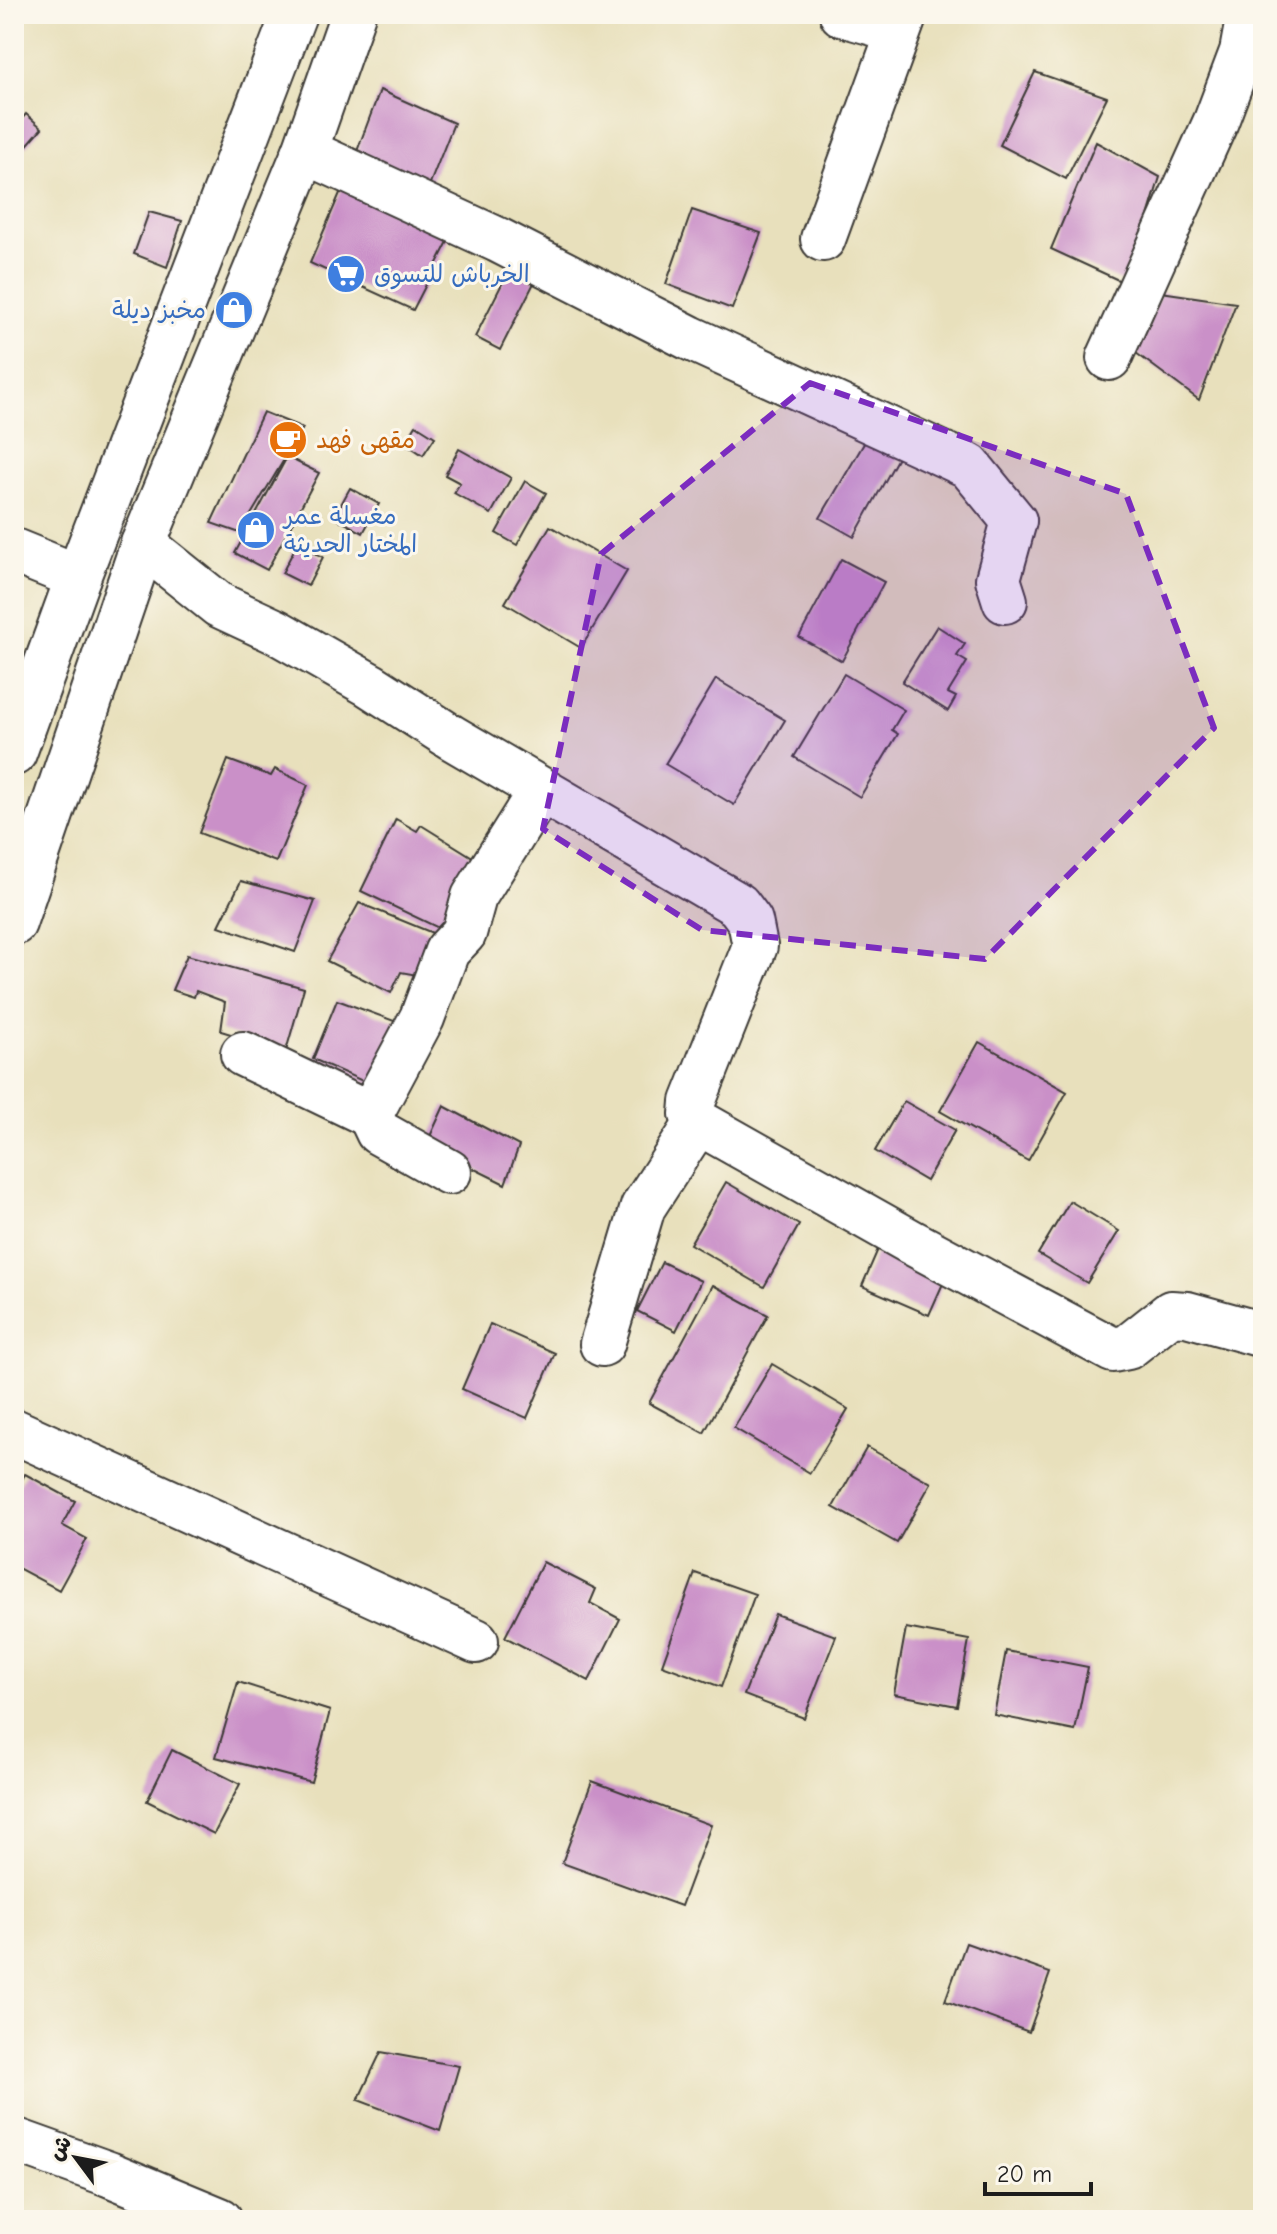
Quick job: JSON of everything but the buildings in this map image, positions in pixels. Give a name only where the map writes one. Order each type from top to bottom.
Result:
[{"type":"street","points":[[14,753],[78,577],[294,14]]},
{"type":"street","points":[[14,923],[143,544],[305,151],[353,14]]},
{"type":"street","points":[[823,239],[902,22],[842,14]]},
{"type":"street","points":[[1109,358],[1216,121],[1242,52],[1249,14]]},
{"type":"street","points":[[305,151],[498,240],[690,338],[969,466],[1014,521],[998,579],[1005,601]]},
{"type":"street","points":[[143,544],[219,605],[277,632],[738,905],[750,921],[755,946],[693,1102],[692,1114],[698,1122],[924,1249],[1113,1350],[1128,1347],[1171,1313],[1187,1314],[1263,1335]]},
{"type":"street","points":[[14,551],[78,577]]},
{"type":"street","points":[[370,1115],[422,1018],[447,951],[464,933],[474,897],[541,790]]},
{"type":"street","points":[[243,1054],[370,1115],[378,1132],[449,1172]]},
{"type":"street","points":[[602,1344],[643,1207],[698,1122]]},
{"type":"street","points":[[14,1431],[476,1641]]},
{"type":"street","points":[[14,2140],[109,2174],[220,2220]]},
{"type":"highlighted area","points":[[810,383],[1126,494],[1214,728],[985,959],[702,930],[543,829],[601,554]]},
{"type":"place","name":"الخرباش للتسوق","points":[[346,274]]},
{"type":"place","name":"مخبز ديلة","points":[[234,310]]},
{"type":"place","name":"مقهى فهد","points":[[288,440]]},
{"type":"place","name":"مغسلة عمر المختار الحديثة","points":[[256,530]]}]
